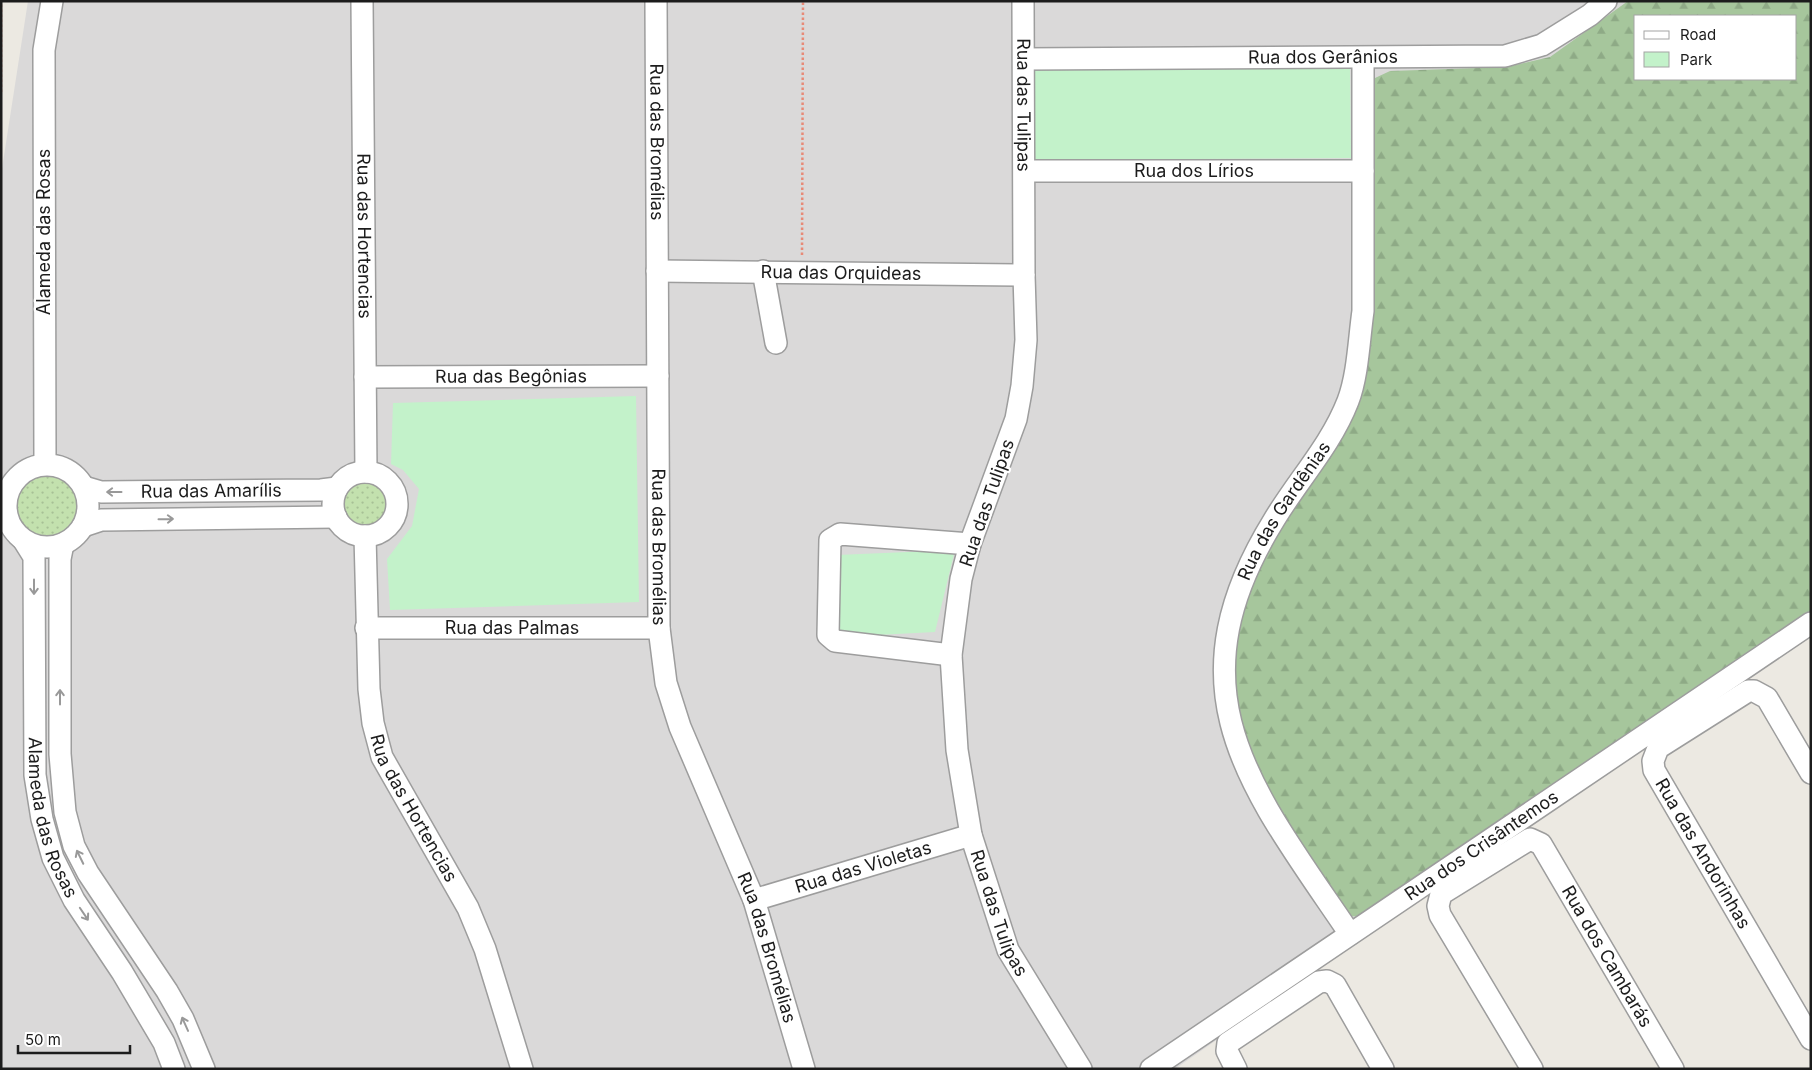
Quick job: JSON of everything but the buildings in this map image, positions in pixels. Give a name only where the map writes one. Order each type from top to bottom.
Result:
[{"type":"street","name":"Alameda das Rosas","points":[[45,464],[44,50],[52,1]]},
{"type":"street","name":"Rua das Hortencias","points":[[362,1],[366,472]]},
{"type":"street","name":"Rua das Bromélias","points":[[656,1],[659,628],[666,683],[680,727],[754,900],[804,1069]]},
{"type":"street","name":"Rua das Tulipas","points":[[1023,1],[1026,340],[1022,386],[1016,418],[970,544],[961,579],[951,655],[957,750],[971,834],[1008,950],[1082,1069]]},
{"type":"street","name":"Rua dos Gerânios","points":[[1024,59],[1505,56],[1542,45],[1590,15],[1606,1]]},
{"type":"street","name":"Rua das Gardênias","points":[[1350,934],[1270,816],[1251,783],[1237,747],[1226,704],[1225,660],[1228,623],[1241,580],[1274,520],[1330,437],[1348,400],[1358,350],[1362,311],[1363,58]]},
{"type":"street","name":"Rua dos Lírios","points":[[1025,171],[1363,171]]},
{"type":"street","name":"Rua das Orquideas","points":[[657,271],[1024,275]]},
{"type":"street","points":[[763,271],[776,343]]},
{"type":"street","name":"Rua das Begônias","points":[[365,377],[658,376]]},
{"type":"street","points":[[45,464],[61,466],[74,475],[84,487],[88,507],[83,526],[74,537],[63,544],[43,548],[24,541],[12,529],[6,512],[6,495],[14,479],[28,468],[45,464]]},
{"type":"street","points":[[366,472],[377,474],[386,480],[393,488],[397,499],[393,520],[386,529],[376,534],[365,536],[348,530],[336,517],[334,507],[337,488],[350,476],[366,472]]},
{"type":"street","name":"Rua das Amarílis","points":[[84,487],[101,492],[321,490],[337,488]]},
{"type":"street","name":"Rua das Amarílis","points":[[83,526],[100,520],[336,517]]},
{"type":"street","points":[[951,655],[831,639],[828,635],[830,540],[840,534],[970,544]]},
{"type":"street","name":"Rua das Hortencias","points":[[365,536],[369,690],[373,723],[382,757],[468,908],[485,949],[522,1069]]},
{"type":"street","name":"Alameda das Rosas","points":[[24,541],[34,557],[35,775],[42,819],[53,858],[74,900],[122,972],[164,1042],[174,1069]]},
{"type":"street","name":"Alameda das Rosas","points":[[63,544],[60,558],[60,754],[65,812],[74,846],[88,873],[168,991],[183,1019],[204,1069]]},
{"type":"street","name":"Rua dos Crisântemos","points":[[1151,1069],[1811,623]]},
{"type":"street","name":"Rua das Palmas","points":[[366,628],[659,628]]},
{"type":"street","name":"Rua das Andorinhas","points":[[1811,773],[1767,698],[1754,691],[1748,691],[1658,748],[1652,761],[1654,770],[1811,1039]]},
{"type":"street","name":"Rua das Violetas","points":[[754,900],[971,834]]},
{"type":"street","name":"Rua dos Cambarás","points":[[1532,1069],[1440,915],[1438,906],[1441,894],[1524,840],[1530,839],[1541,844],[1673,1069]]},
{"type":"street","points":[[1236,1069],[1229,1057],[1228,1043],[1319,982],[1327,981],[1335,985],[1383,1069]]},
{"type":"path","points":[[1,1],[1,92]]},
{"type":"path","points":[[802,272],[803,1]]},
{"type":"shaded area","points":[[28,1],[1811,1],[1811,637],[1357,942],[1175,1069],[1,1069],[1,175]]},
{"type":"green space","points":[[1628,1],[1811,1],[1811,610],[1364,917],[1348,916],[1258,776],[1234,699],[1236,625],[1250,582],[1283,523],[1339,442],[1372,316],[1375,78],[1390,71],[1507,67],[1550,57]]},
{"type":"green space","points":[[1350,67],[1351,158],[1035,160],[1034,70]]},
{"type":"green space","points":[[636,396],[639,602],[390,610],[387,559],[412,526],[419,489],[403,470],[391,464],[393,403]]},
{"type":"green space","points":[[40,474],[52,474],[69,483],[76,494],[78,506],[76,518],[69,529],[52,538],[40,538],[28,533],[19,524],[14,512],[14,500],[19,488],[28,479]]},
{"type":"green space","points":[[360,479],[370,479],[383,486],[390,499],[390,509],[383,522],[370,529],[360,529],[351,525],[344,518],[340,509],[340,499],[344,490],[351,483]]},
{"type":"green space","points":[[955,550],[935,632],[838,637],[837,555]]}]
